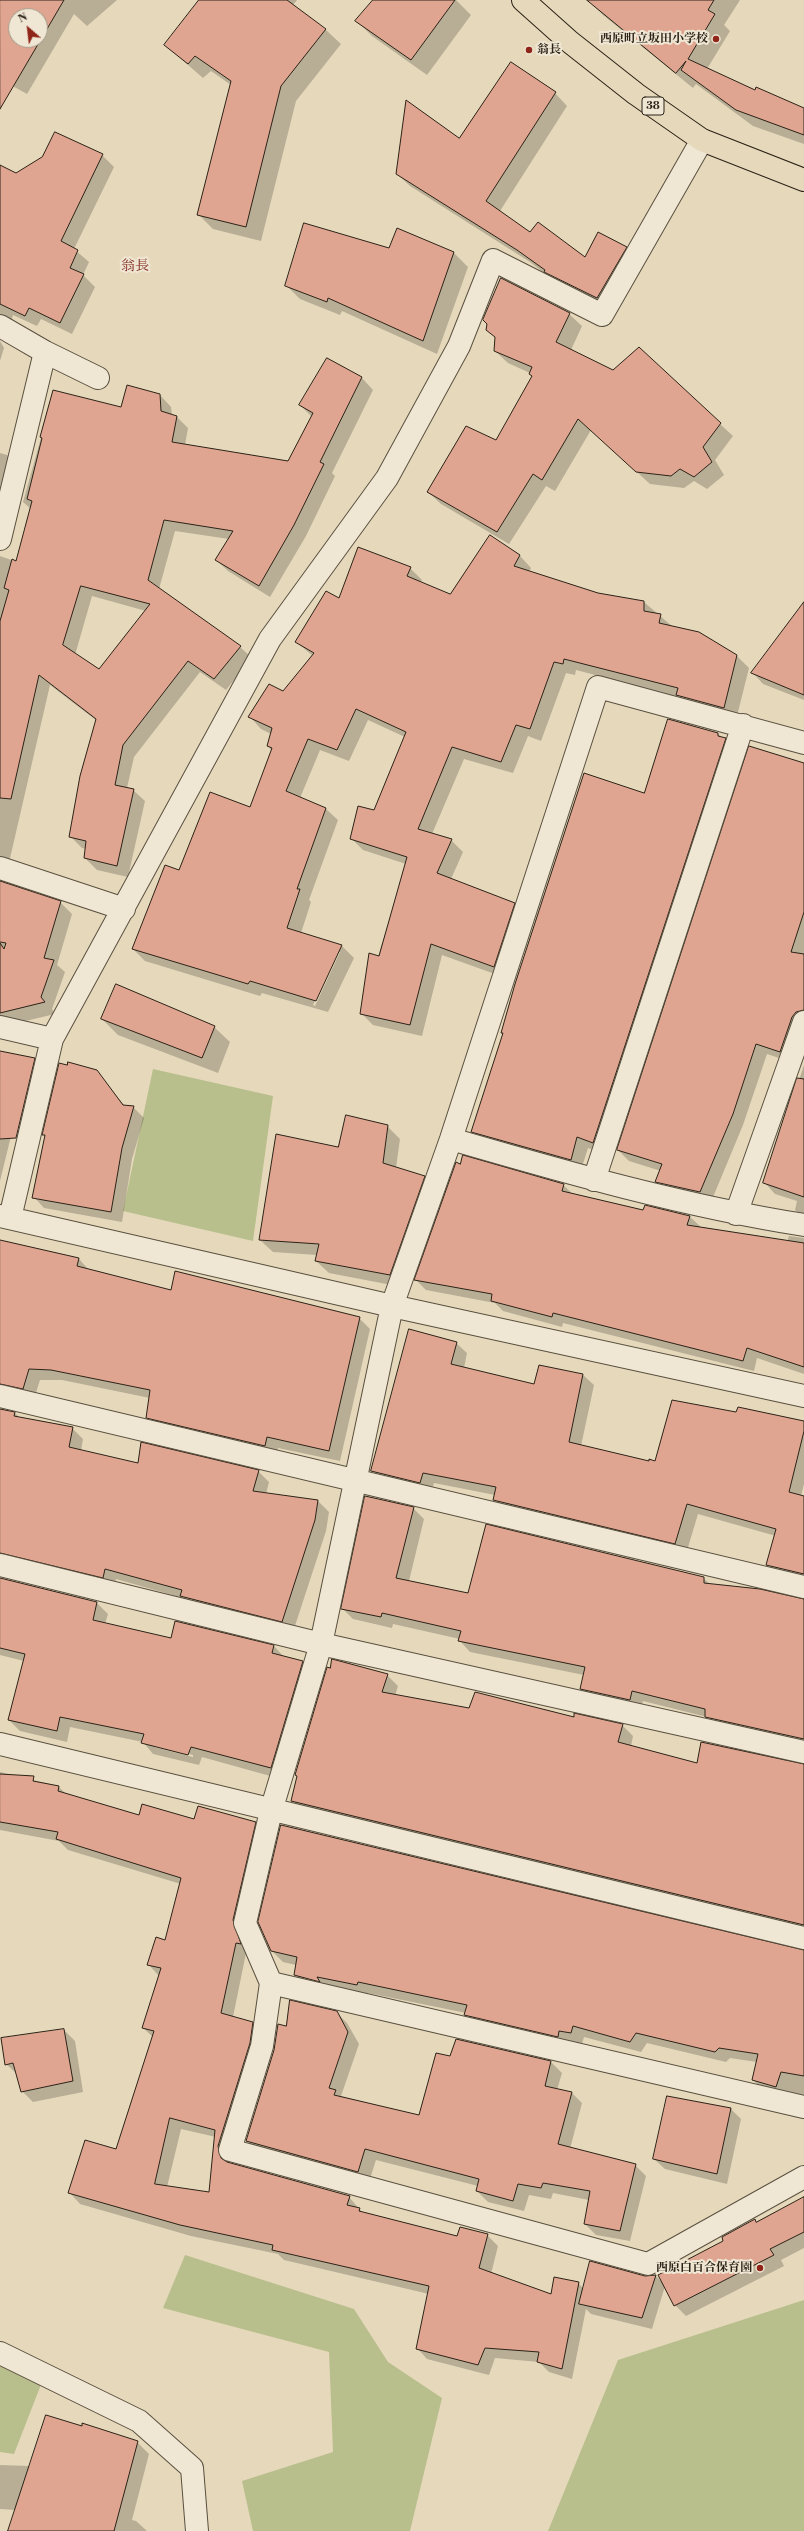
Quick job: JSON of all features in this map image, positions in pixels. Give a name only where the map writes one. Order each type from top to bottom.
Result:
[{"type":"main road","name":"38","points":[[523,0],[570,42],[636,94],[702,140],[804,180]]},
{"type":"street","points":[[702,140],[602,315],[493,260],[460,346],[387,478],[270,639],[52,1039],[5,1217],[392,1306],[804,1396]]},
{"type":"street","points":[[0,326],[45,352],[98,378]]},
{"type":"street","points":[[0,539],[45,352]]},
{"type":"street","points":[[804,743],[743,725],[598,687],[451,1139],[392,1306],[321,1644],[271,1811],[245,1923],[271,1983],[262,2046],[230,2150],[648,2264],[804,2177]]},
{"type":"street","points":[[594,1180],[743,725]]},
{"type":"street","points":[[0,868],[124,909]]},
{"type":"street","points":[[736,1214],[804,1022]]},
{"type":"street","points":[[0,1027],[52,1039]]},
{"type":"street","points":[[451,1139],[594,1180],[736,1214],[804,1225]]},
{"type":"street","points":[[0,1396],[355,1479],[804,1588]]},
{"type":"street","points":[[0,1565],[321,1644],[804,1752]]},
{"type":"street","points":[[0,1744],[271,1811],[804,1938]]},
{"type":"street","points":[[271,1983],[804,2107]]},
{"type":"street","points":[[0,2353],[139,2421],[192,2468],[197,2531]]},
{"type":"green space","points":[[153,1069],[273,1096],[253,1241],[123,1211]]},
{"type":"green space","points":[[185,2255],[354,2309],[388,2362],[442,2398],[410,2531],[253,2531],[242,2481],[333,2452],[329,2352],[163,2308]]},
{"type":"green space","points":[[804,2300],[804,2531],[548,2531],[618,2360]]},
{"type":"green space","points":[[0,2366],[42,2382],[14,2454],[0,2452]]},
{"type":"building","points":[[0,0],[64,0],[48,27],[48,8],[8,8],[8,48],[36,48],[0,109]]},
{"type":"building","points":[[199,0],[287,0],[326,29],[281,86],[246,227],[197,215],[231,81],[195,56],[188,64],[164,45]]},
{"type":"building","points":[[373,0],[455,0],[411,60],[355,21]]},
{"type":"building","points":[[587,0],[714,0],[708,10],[715,14],[688,59],[755,90],[756,87],[804,108],[804,135],[736,110],[681,70],[686,61],[676,73]]},
{"type":"building","points":[[511,62],[556,92],[486,201],[530,232],[538,222],[585,257],[598,232],[627,247],[597,298],[544,272],[545,270],[517,250],[396,174],[406,100],[459,138]]},
{"type":"building","points":[[55,132],[103,154],[61,241],[78,250],[70,268],[84,274],[60,323],[29,308],[25,316],[0,304],[0,165],[16,173],[42,157]]},
{"type":"building","points":[[304,223],[389,248],[397,228],[454,252],[423,341],[328,298],[327,302],[285,286]]},
{"type":"building","points":[[501,278],[570,313],[556,342],[613,370],[639,347],[721,423],[703,447],[712,462],[694,477],[680,469],[671,476],[636,472],[578,419],[542,480],[533,474],[497,532],[427,492],[466,426],[496,440],[532,376],[529,374],[532,367],[494,351],[495,337],[486,330],[487,324],[483,320]]},
{"type":"building","points":[[327,358],[362,377],[320,462],[324,464],[294,525],[259,586],[215,560],[233,531],[164,520],[148,580],[241,646],[214,679],[188,661],[123,745],[115,785],[134,789],[117,866],[84,858],[86,841],[69,837],[80,776],[96,719],[39,675],[11,799],[0,798],[0,621],[9,590],[4,588],[12,559],[16,561],[32,501],[27,499],[42,438],[40,437],[53,390],[121,407],[127,385],[160,394],[161,411],[177,416],[172,442],[288,461],[313,413],[299,405]],"holes":[[[81,586],[150,604],[99,669],[63,645]]]},
{"type":"building","points":[[490,535],[520,555],[514,566],[598,593],[644,601],[644,611],[661,614],[659,623],[699,632],[737,655],[724,708],[676,695],[678,688],[564,659],[563,664],[554,662],[530,729],[516,725],[501,762],[452,747],[418,829],[452,839],[437,873],[515,903],[494,967],[431,944],[410,1025],[360,1014],[369,953],[379,956],[407,857],[350,839],[358,806],[374,810],[406,732],[356,709],[337,750],[308,739],[286,791],[326,808],[297,889],[300,889],[287,928],[342,945],[316,1001],[250,981],[248,984],[132,949],[165,865],[179,870],[210,792],[250,807],[272,748],[267,746],[272,728],[248,717],[269,684],[283,691],[314,653],[295,642],[326,591],[339,598],[358,547],[411,567],[407,576],[450,594]]},
{"type":"building","points":[[804,602],[804,695],[751,673]]},
{"type":"building","points":[[668,719],[718,733],[718,736],[726,738],[593,1143],[577,1137],[571,1160],[471,1132],[503,1033],[501,1033],[515,984],[584,773],[644,793]]},
{"type":"building","points":[[749,746],[804,763],[804,912],[791,952],[804,954],[804,1010],[796,1012],[792,1017],[780,1052],[756,1044],[733,1114],[700,1192],[655,1182],[662,1164],[617,1150]]},
{"type":"building","points":[[0,881],[61,901],[44,958],[54,960],[41,997],[45,1002],[0,1013],[0,943],[4,949],[6,943],[0,942]]},
{"type":"building","points":[[116,984],[215,1026],[202,1058],[101,1019]]},
{"type":"building","points":[[0,1051],[35,1058],[16,1138],[0,1139]]},
{"type":"building","points":[[68,1062],[97,1070],[123,1105],[134,1106],[122,1148],[111,1212],[32,1198],[45,1135],[42,1135],[59,1063],[67,1065]]},
{"type":"building","points":[[797,1078],[804,1079],[804,1197],[763,1183]]},
{"type":"building","points":[[346,1115],[388,1125],[383,1163],[425,1176],[390,1275],[315,1261],[319,1244],[259,1240],[276,1134],[338,1147]]},
{"type":"building","points":[[463,1155],[564,1184],[562,1191],[643,1210],[645,1205],[690,1216],[687,1225],[804,1243],[804,1367],[747,1348],[743,1361],[553,1313],[552,1317],[491,1301],[492,1294],[414,1280],[456,1162],[460,1164]]},
{"type":"building","points":[[0,1240],[79,1258],[77,1266],[171,1290],[175,1271],[360,1317],[329,1451],[267,1437],[265,1446],[146,1418],[150,1390],[51,1370],[29,1369],[23,1389],[0,1384]]},
{"type":"building","points":[[409,1329],[457,1342],[451,1364],[534,1384],[539,1365],[583,1374],[569,1442],[649,1461],[649,1459],[655,1461],[672,1400],[736,1412],[738,1407],[804,1421],[804,1431],[789,1492],[804,1496],[804,1574],[766,1565],[776,1529],[687,1504],[675,1544],[493,1500],[496,1487],[423,1473],[420,1483],[371,1471]]},
{"type":"building","points":[[0,1409],[15,1412],[14,1416],[73,1427],[69,1447],[138,1463],[141,1442],[259,1470],[253,1491],[318,1500],[315,1520],[282,1622],[180,1596],[182,1590],[105,1569],[103,1578],[0,1553]]},
{"type":"building","points":[[365,1496],[414,1507],[396,1578],[468,1593],[486,1524],[704,1577],[704,1583],[760,1589],[804,1599],[804,1739],[705,1717],[705,1709],[632,1691],[630,1700],[580,1689],[585,1667],[458,1641],[461,1631],[382,1613],[381,1617],[341,1609]]},
{"type":"building","points":[[0,1578],[97,1602],[93,1620],[171,1638],[175,1621],[274,1645],[272,1653],[303,1661],[271,1768],[191,1747],[188,1755],[141,1743],[144,1734],[60,1717],[57,1731],[8,1720],[25,1654],[0,1648]]},
{"type":"building","points":[[332,1659],[388,1674],[382,1692],[469,1708],[475,1692],[574,1717],[574,1713],[623,1724],[618,1742],[697,1763],[701,1742],[804,1764],[804,1925],[291,1801],[297,1776],[295,1775],[327,1667],[330,1668]]},
{"type":"building","points":[[0,1774],[34,1776],[33,1781],[59,1786],[58,1791],[139,1815],[142,1804],[194,1819],[198,1806],[256,1822],[233,1920],[241,1944],[236,1943],[221,2013],[253,2022],[250,2043],[218,2146],[221,2158],[227,2162],[350,2196],[347,2205],[360,2208],[359,2211],[457,2236],[460,2227],[488,2234],[479,2268],[551,2294],[554,2277],[579,2282],[562,2369],[537,2362],[539,2352],[485,2348],[478,2365],[416,2349],[429,2286],[272,2250],[273,2245],[180,2225],[68,2193],[85,2140],[116,2149],[154,2031],[142,2028],[161,1968],[147,1965],[156,1937],[165,1940],[181,1878],[56,1839],[58,1832],[0,1822]],"holes":[[[170,2118],[215,2130],[209,2192],[155,2184]]]},
{"type":"building","points":[[281,1825],[804,1950],[804,2076],[781,2072],[776,2087],[752,2080],[758,2054],[719,2048],[715,2052],[636,2033],[630,2042],[573,2026],[571,2033],[559,2031],[558,2037],[464,2015],[467,2005],[358,1982],[357,1985],[317,1977],[320,1982],[294,1975],[297,1957],[271,1951],[258,1922]]},
{"type":"building","points":[[290,2000],[337,2011],[348,2032],[329,2088],[336,2090],[334,2095],[419,2115],[436,2053],[450,2056],[456,2039],[551,2061],[545,2086],[572,2092],[558,2144],[636,2164],[620,2231],[584,2224],[590,2191],[543,2183],[541,2188],[518,2184],[513,2201],[476,2191],[479,2179],[365,2149],[358,2172],[246,2141],[274,2050],[278,2024],[286,2026]]},
{"type":"building","points":[[64,2029],[73,2081],[21,2092],[13,2063],[5,2065],[1,2038]]},
{"type":"building","points":[[667,2096],[731,2108],[717,2174],[653,2159]]},
{"type":"building","points":[[804,2197],[804,2232],[770,2249],[774,2255],[674,2306],[658,2275],[723,2241],[722,2237],[755,2219],[756,2222]]},
{"type":"building","points":[[590,2261],[645,2276],[656,2275],[642,2318],[579,2304]]},
{"type":"building","points":[[46,2415],[82,2426],[82,2423],[138,2441],[114,2531],[8,2531]]},
{"type":"place","name":"西原町立坂田小学校","points":[[716,39]]},
{"type":"place","name":"翁長","points":[[529,50]]},
{"type":"place","name":"西原白百合保育園","points":[[760,2268]]},
{"type":"district","name":"翁長","points":[[135,267]]}]
